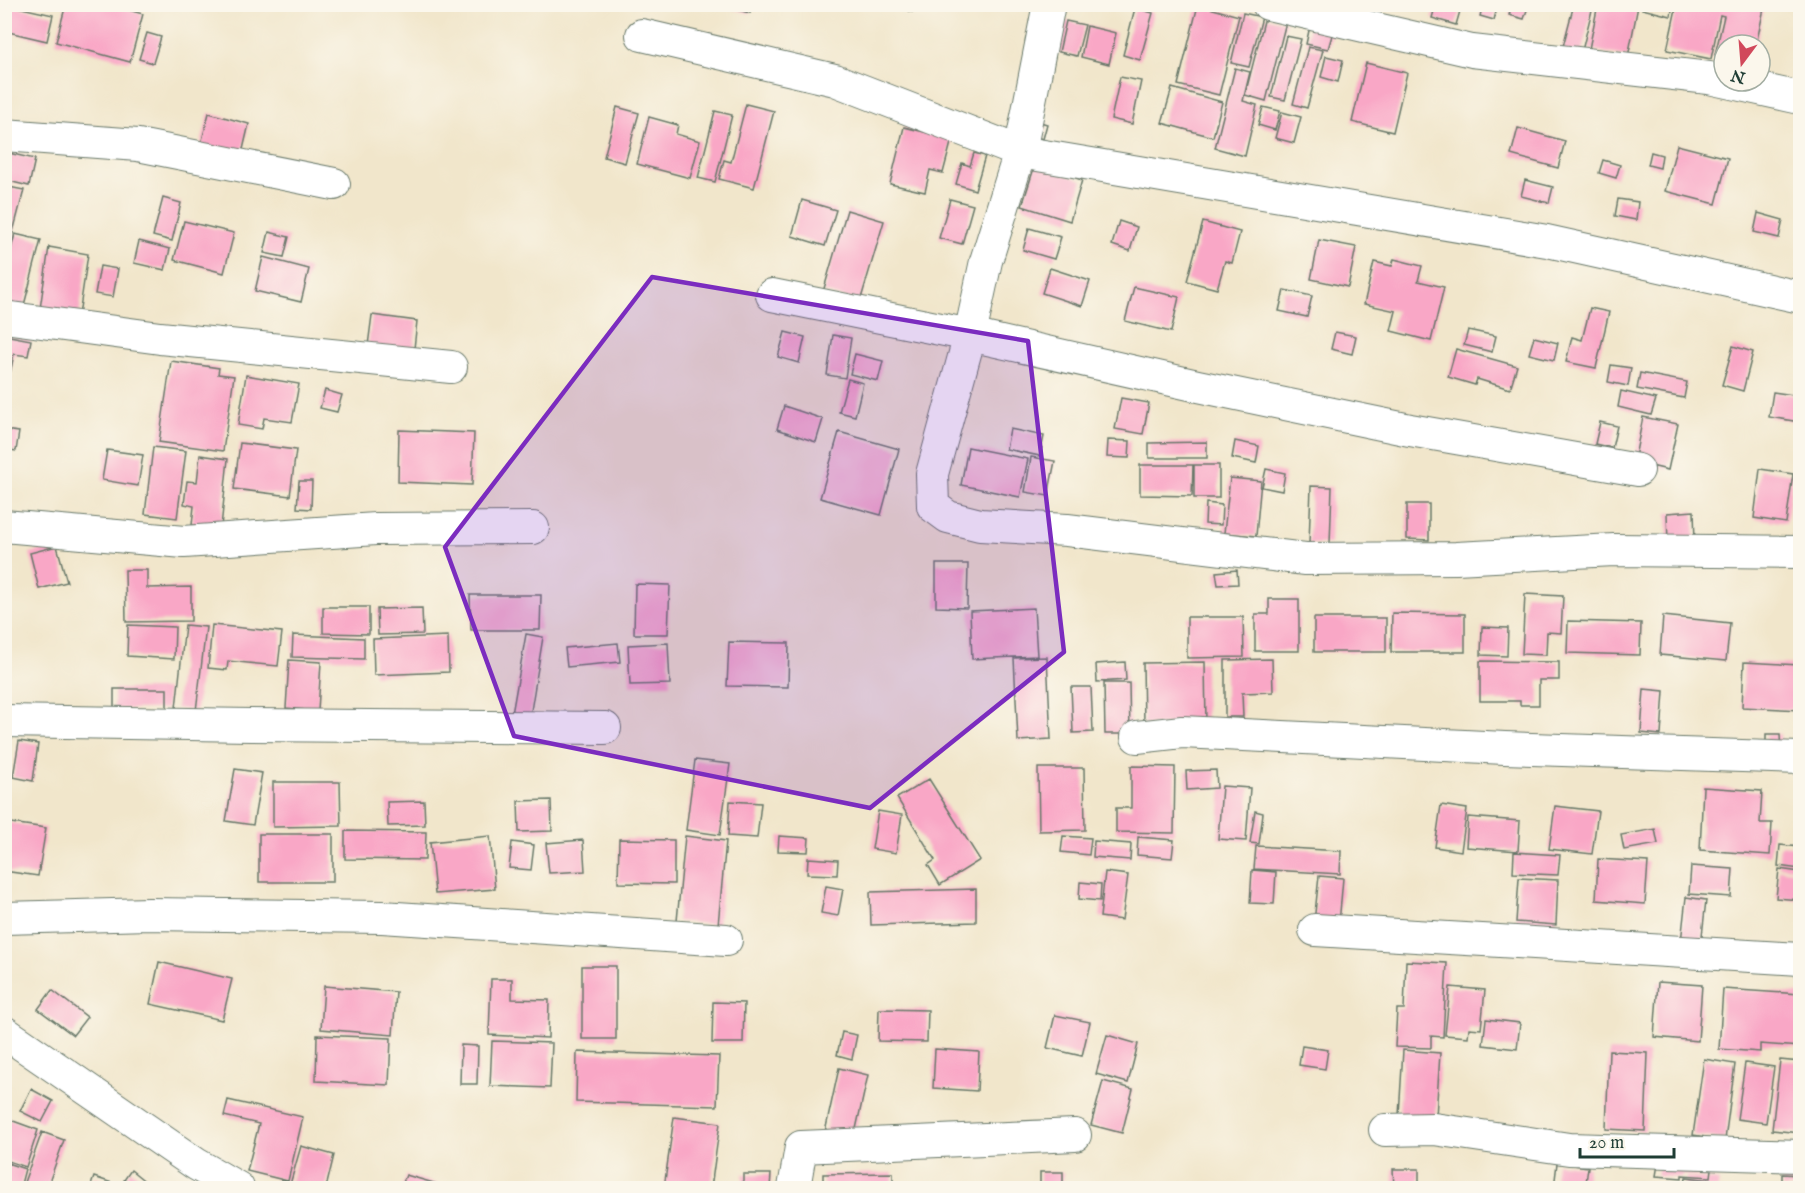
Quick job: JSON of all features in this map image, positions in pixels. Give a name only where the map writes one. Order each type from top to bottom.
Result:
[{"type":"street","points":[[1049,4],[1020,152],[986,261],[970,335],[932,474],[933,506],[948,517],[980,525],[1067,530],[1305,559],[1456,558],[1614,550],[1800,552]]},
{"type":"street","points":[[1268,4],[1472,51],[1709,78],[1800,98]]},
{"type":"street","points":[[642,35],[835,80],[1020,152],[1546,241],[1800,297]]},
{"type":"street","points":[[4,135],[138,145],[334,184]]},
{"type":"street","points":[[772,295],[970,335],[1399,428],[1638,470]]},
{"type":"street","points":[[4,316],[160,338],[451,367]]},
{"type":"street","points":[[4,526],[184,542],[376,530],[533,528]]},
{"type":"street","points":[[4,721],[262,726],[604,728]]},
{"type":"street","points":[[1137,737],[1182,732],[1505,748],[1800,758]]},
{"type":"street","points":[[4,918],[149,914],[382,917],[726,940]]},
{"type":"street","points":[[1315,930],[1800,959]]},
{"type":"street","points":[[4,1032],[196,1164],[238,1188]]},
{"type":"street","points":[[1385,1131],[1434,1129],[1569,1149],[1800,1156]]},
{"type":"street","points":[[794,1188],[801,1147],[1075,1134]]},
{"type":"highlighted area","points":[[652,277],[1028,341],[1064,652],[870,808],[514,736],[445,547]]},
{"type":"building","points":[[4,4],[53,15],[47,41],[4,31]]},
{"type":"building","points":[[66,4],[107,4],[143,14],[130,62],[56,42]]},
{"type":"building","points":[[729,4],[752,4],[750,13],[729,8]]},
{"type":"building","points":[[893,4],[914,4],[912,12]]},
{"type":"building","points":[[1436,4],[1462,4],[1456,25],[1432,18]]},
{"type":"building","points":[[1483,4],[1498,4],[1494,20],[1480,16]]},
{"type":"building","points":[[1512,4],[1529,4],[1524,19],[1509,15]]},
{"type":"building","points":[[1574,4],[1593,6],[1580,59],[1561,54]]},
{"type":"building","points":[[1598,4],[1638,6],[1628,57],[1589,49]]},
{"type":"building","points":[[1643,4],[1673,4],[1671,16],[1642,9]]},
{"type":"building","points":[[1677,4],[1765,4],[1759,33],[1720,33],[1724,16],[1720,15],[1716,33],[1712,33],[1711,59],[1667,50]]},
{"type":"building","points":[[1198,5],[1239,16],[1219,95],[1178,85]]},
{"type":"building","points":[[1135,8],[1153,13],[1140,60],[1123,55]]},
{"type":"building","points":[[1243,13],[1262,17],[1249,67],[1231,63]]},
{"type":"building","points":[[1265,17],[1286,22],[1266,101],[1245,95]]},
{"type":"building","points":[[1066,21],[1085,25],[1077,56],[1059,52]]},
{"type":"building","points":[[1087,26],[1116,33],[1109,64],[1081,57]]},
{"type":"building","points":[[1310,26],[1333,32],[1328,49],[1306,44]]},
{"type":"building","points":[[147,33],[161,37],[153,63],[139,59]]},
{"type":"building","points":[[1286,36],[1301,39],[1285,100],[1271,97]]},
{"type":"building","points":[[1308,47],[1323,50],[1307,108],[1293,104]]},
{"type":"building","points":[[1326,56],[1343,60],[1338,82],[1321,77]]},
{"type":"building","points":[[1366,63],[1407,73],[1393,132],[1352,122]]},
{"type":"building","points":[[1235,68],[1250,72],[1243,101],[1257,105],[1245,156],[1215,148]]},
{"type":"building","points":[[1120,77],[1141,81],[1132,124],[1111,119]]},
{"type":"building","points":[[1172,88],[1222,102],[1213,137],[1162,123]]},
{"type":"building","points":[[746,104],[774,111],[754,188],[719,179],[724,160],[731,162]]},
{"type":"building","points":[[617,107],[639,113],[625,163],[604,157]]},
{"type":"building","points":[[1263,107],[1280,111],[1275,130],[1258,125]]},
{"type":"building","points":[[715,111],[732,115],[715,182],[698,178]]},
{"type":"building","points":[[1282,112],[1301,117],[1294,143],[1275,138]]},
{"type":"building","points":[[209,113],[249,124],[241,158],[200,148]]},
{"type":"building","points":[[649,117],[678,125],[676,134],[700,141],[690,178],[637,164]]},
{"type":"building","points":[[1037,121],[1047,124],[1043,139],[1032,136]]},
{"type":"building","points":[[904,127],[952,139],[943,173],[930,170],[925,192],[890,184]]},
{"type":"building","points":[[1518,128],[1565,141],[1558,168],[1511,155]]},
{"type":"building","points":[[1677,145],[1728,158],[1716,204],[1665,191]]},
{"type":"building","points":[[4,152],[35,159],[29,186],[4,180]]},
{"type":"building","points":[[1651,152],[1662,155],[1660,168],[1648,165]]},
{"type":"building","points":[[974,153],[985,156],[975,190],[956,184],[962,163],[970,166]]},
{"type":"building","points":[[1603,160],[1620,165],[1616,178],[1599,173]]},
{"type":"building","points":[[1035,165],[1082,180],[1070,221],[1022,206]]},
{"type":"building","points":[[1525,180],[1553,187],[1549,203],[1521,196]]},
{"type":"building","points":[[4,186],[24,190],[5,263],[4,263]]},
{"type":"building","points":[[163,198],[181,203],[172,241],[153,236]]},
{"type":"building","points":[[950,199],[973,205],[962,244],[939,238]]},
{"type":"building","points":[[1618,199],[1638,202],[1636,220],[1615,216]]},
{"type":"building","points":[[802,200],[836,210],[825,246],[792,236]]},
{"type":"building","points":[[847,210],[884,221],[860,302],[823,292]]},
{"type":"building","points":[[1758,213],[1783,220],[1779,238],[1754,232]]},
{"type":"building","points":[[184,221],[234,233],[224,273],[174,260]]},
{"type":"building","points":[[1119,221],[1137,227],[1130,251],[1112,245]]},
{"type":"building","points":[[1203,222],[1240,232],[1232,263],[1225,261],[1217,289],[1187,281]]},
{"type":"building","points":[[1029,228],[1061,237],[1054,259],[1023,250]]},
{"type":"building","points":[[269,232],[289,237],[284,257],[264,253]]},
{"type":"building","points":[[15,234],[41,240],[22,313],[4,308],[4,276]]},
{"type":"building","points":[[1319,240],[1356,247],[1348,287],[1311,279]]},
{"type":"building","points":[[139,241],[170,249],[165,270],[134,263]]},
{"type":"building","points":[[49,247],[88,254],[79,315],[40,309]]},
{"type":"building","points":[[263,257],[309,269],[301,302],[255,291]]},
{"type":"building","points":[[1394,259],[1422,266],[1418,281],[1444,287],[1431,341],[1391,331],[1396,311],[1364,304],[1374,262],[1392,266]]},
{"type":"building","points":[[100,266],[118,269],[113,297],[95,294]]},
{"type":"building","points":[[1050,268],[1090,281],[1082,306],[1042,293]]},
{"type":"building","points":[[1134,287],[1179,297],[1171,332],[1125,321]]},
{"type":"building","points":[[1284,290],[1312,296],[1307,317],[1279,311]]},
{"type":"building","points":[[1590,308],[1609,312],[1596,368],[1566,362],[1572,337],[1582,340]]},
{"type":"building","points":[[372,315],[417,321],[413,358],[367,353]]},
{"type":"building","points":[[1468,330],[1496,336],[1492,352],[1464,345]]},
{"type":"building","points":[[785,332],[805,337],[799,363],[778,357]]},
{"type":"building","points":[[1335,332],[1356,336],[1352,354],[1331,349]]},
{"type":"building","points":[[4,335],[31,340],[28,356],[14,354],[10,374],[4,373]]},
{"type":"building","points":[[833,335],[851,338],[845,378],[827,375]]},
{"type":"building","points":[[1534,337],[1558,343],[1554,360],[1529,354]]},
{"type":"building","points":[[1733,346],[1753,352],[1743,391],[1722,385]]},
{"type":"building","points":[[1456,349],[1517,366],[1510,389],[1477,379],[1475,385],[1448,377]]},
{"type":"building","points":[[855,354],[883,361],[878,381],[850,374]]},
{"type":"building","points":[[171,361],[219,368],[218,374],[234,376],[223,451],[159,442]]},
{"type":"building","points":[[1611,365],[1631,368],[1628,386],[1608,382]]},
{"type":"building","points":[[1640,373],[1687,382],[1684,398],[1637,389]]},
{"type":"building","points":[[246,375],[299,384],[292,422],[264,418],[262,429],[238,425]]},
{"type":"building","points":[[848,379],[863,383],[855,416],[839,412]]},
{"type":"building","points":[[325,390],[342,395],[337,412],[320,408]]},
{"type":"building","points":[[1621,391],[1656,399],[1651,415],[1618,407]]},
{"type":"building","points":[[1773,392],[1800,396],[1800,422],[1769,417]]},
{"type":"building","points":[[1121,398],[1149,403],[1143,434],[1115,429]]},
{"type":"building","points":[[784,406],[823,419],[816,442],[777,429]]},
{"type":"building","points":[[1643,417],[1678,424],[1668,470],[1634,462]]},
{"type":"building","points":[[1600,422],[1617,426],[1612,448],[1595,444]]},
{"type":"building","points":[[1010,429],[1044,436],[1040,456],[1006,449]]},
{"type":"building","points":[[4,430],[19,432],[16,451],[4,449]]},
{"type":"building","points":[[399,430],[474,433],[472,485],[398,482]]},
{"type":"building","points":[[839,432],[899,449],[881,515],[820,498]]},
{"type":"building","points":[[1108,440],[1130,441],[1129,458],[1107,457]]},
{"type":"building","points":[[1235,441],[1259,446],[1256,463],[1232,458]]},
{"type":"building","points":[[1207,442],[1207,458],[1149,458],[1149,443]]},
{"type":"building","points":[[240,443],[296,450],[290,496],[234,489]]},
{"type":"building","points":[[153,447],[186,451],[177,518],[145,514]]},
{"type":"building","points":[[968,447],[1028,459],[1020,497],[961,485]]},
{"type":"building","points":[[107,450],[143,455],[138,486],[102,480]]},
{"type":"building","points":[[200,455],[228,459],[221,527],[192,525],[194,506],[184,504],[187,481],[197,482]]},
{"type":"building","points":[[1031,457],[1055,461],[1048,496],[1025,492]]},
{"type":"building","points":[[1140,465],[1193,465],[1192,496],[1140,495]]},
{"type":"building","points":[[1194,465],[1219,465],[1219,498],[1194,498]]},
{"type":"building","points":[[1266,469],[1285,473],[1282,491],[1262,487]]},
{"type":"building","points":[[1760,469],[1793,474],[1786,523],[1754,518]]},
{"type":"building","points":[[1230,478],[1261,481],[1256,536],[1224,533]]},
{"type":"building","points":[[299,481],[312,481],[311,509],[297,508]]},
{"type":"building","points":[[1311,486],[1332,487],[1330,544],[1309,544]]},
{"type":"building","points":[[1206,503],[1222,505],[1221,525],[1205,524]]},
{"type":"building","points":[[1407,504],[1429,504],[1429,540],[1407,539]]},
{"type":"building","points":[[1694,511],[1695,542],[1668,543],[1667,513]]},
{"type":"building","points":[[57,546],[67,582],[39,589],[30,553]]},
{"type":"building","points":[[936,564],[968,564],[967,608],[936,607]]},
{"type":"building","points":[[125,570],[147,570],[147,588],[191,587],[191,621],[126,622]]},
{"type":"building","points":[[1237,570],[1238,584],[1218,585],[1216,572]]},
{"type":"building","points":[[635,584],[670,585],[668,634],[634,634]]},
{"type":"building","points":[[1525,594],[1563,596],[1561,633],[1547,632],[1546,655],[1522,654]]},
{"type":"building","points":[[470,595],[541,595],[540,630],[471,630]]},
{"type":"building","points":[[1269,599],[1299,599],[1299,651],[1255,651],[1255,614],[1269,614]]},
{"type":"building","points":[[323,607],[369,607],[369,634],[323,633]]},
{"type":"building","points":[[422,608],[423,634],[378,635],[377,609]]},
{"type":"building","points":[[1034,608],[1037,656],[972,659],[970,611]]},
{"type":"building","points":[[1392,613],[1465,614],[1465,652],[1391,652]]},
{"type":"building","points":[[1663,616],[1730,623],[1726,661],[1660,655]]},
{"type":"building","points":[[1187,617],[1243,617],[1244,657],[1187,658]]},
{"type":"building","points":[[1314,618],[1386,618],[1386,652],[1314,652]]},
{"type":"building","points":[[1568,621],[1641,623],[1640,655],[1567,653]]},
{"type":"building","points":[[128,625],[175,627],[174,659],[127,656]]},
{"type":"building","points":[[185,625],[206,627],[196,711],[176,708]]},
{"type":"building","points":[[212,625],[282,632],[278,666],[228,661],[227,670],[208,668]]},
{"type":"building","points":[[1482,627],[1508,628],[1507,656],[1481,655]]},
{"type":"building","points":[[526,634],[543,637],[530,717],[512,714]]},
{"type":"building","points":[[293,635],[364,638],[364,659],[292,657]]},
{"type":"building","points":[[448,636],[449,672],[374,675],[373,639]]},
{"type":"building","points":[[729,642],[789,643],[788,687],[727,686]]},
{"type":"building","points":[[618,643],[620,662],[567,667],[565,648]]},
{"type":"building","points":[[668,643],[670,684],[630,685],[628,645]]},
{"type":"building","points":[[1047,657],[1051,739],[1018,741],[1014,658]]},
{"type":"building","points":[[1272,659],[1273,692],[1242,693],[1243,717],[1225,717],[1225,660]]},
{"type":"building","points":[[289,660],[321,662],[318,711],[286,708]]},
{"type":"building","points":[[1480,661],[1559,662],[1559,680],[1539,680],[1539,705],[1520,705],[1520,701],[1480,701]]},
{"type":"building","points":[[1125,662],[1126,680],[1097,682],[1096,664]]},
{"type":"building","points":[[1205,662],[1206,724],[1144,725],[1143,663]]},
{"type":"building","points":[[1744,662],[1800,665],[1800,710],[1742,707]]},
{"type":"building","points":[[1104,683],[1129,683],[1130,734],[1105,734]]},
{"type":"building","points":[[1071,687],[1091,687],[1093,732],[1073,733]]},
{"type":"building","points":[[114,689],[167,689],[167,709],[114,709]]},
{"type":"building","points":[[1644,689],[1664,691],[1661,735],[1641,733]]},
{"type":"building","points":[[1766,734],[1780,734],[1781,754],[1766,754]]},
{"type":"building","points":[[19,741],[38,744],[33,781],[13,777]]},
{"type":"building","points":[[695,760],[730,764],[720,835],[686,830]]},
{"type":"building","points":[[1131,766],[1175,767],[1174,833],[1116,832],[1116,808],[1131,808]]},
{"type":"building","points":[[1038,768],[1084,768],[1085,830],[1039,831]]},
{"type":"building","points":[[235,769],[262,773],[253,825],[226,821]]},
{"type":"building","points":[[1216,770],[1217,788],[1187,790],[1186,771]]},
{"type":"building","points":[[929,779],[980,860],[940,885],[928,865],[935,860],[897,798]]},
{"type":"building","points":[[273,782],[340,782],[341,826],[273,827]]},
{"type":"building","points":[[1222,786],[1250,788],[1246,841],[1218,839]]},
{"type":"building","points":[[1703,787],[1762,791],[1760,823],[1772,823],[1770,855],[1700,850]]},
{"type":"building","points":[[551,800],[552,831],[519,832],[518,801]]},
{"type":"building","points":[[424,801],[425,825],[388,826],[387,802]]},
{"type":"building","points":[[730,801],[761,803],[757,838],[728,836]]},
{"type":"building","points":[[1441,805],[1467,809],[1461,851],[1435,847]]},
{"type":"building","points":[[1555,806],[1598,811],[1592,854],[1549,849]]},
{"type":"building","points":[[878,811],[902,815],[896,853],[872,849]]},
{"type":"building","points":[[1255,811],[1263,813],[1259,844],[1250,843]]},
{"type":"building","points":[[1468,817],[1520,821],[1518,851],[1466,847]]},
{"type":"building","points":[[4,822],[46,828],[38,876],[4,871]]},
{"type":"building","points":[[1655,829],[1658,844],[1624,850],[1621,835]]},
{"type":"building","points":[[345,831],[426,832],[425,860],[345,859]]},
{"type":"building","points":[[259,834],[333,834],[333,882],[259,882]]},
{"type":"building","points":[[490,836],[495,889],[435,894],[430,842]]},
{"type":"building","points":[[685,836],[726,841],[718,925],[677,921]]},
{"type":"building","points":[[779,836],[809,838],[808,852],[778,851]]},
{"type":"building","points":[[1063,836],[1091,838],[1089,855],[1061,852]]},
{"type":"building","points":[[1138,837],[1174,840],[1172,858],[1137,855]]},
{"type":"building","points":[[619,839],[674,840],[674,884],[618,883]]},
{"type":"building","points":[[583,840],[585,871],[549,873],[546,843]]},
{"type":"building","points":[[1094,841],[1131,844],[1130,860],[1093,857]]},
{"type":"building","points":[[512,842],[534,845],[531,870],[509,868]]},
{"type":"building","points":[[1780,845],[1800,847],[1800,869],[1778,866]]},
{"type":"building","points":[[1256,846],[1341,851],[1340,874],[1254,869]]},
{"type":"building","points":[[1514,852],[1560,855],[1558,875],[1513,873]]},
{"type":"building","points":[[808,858],[838,860],[837,875],[807,874]]},
{"type":"building","points":[[1598,859],[1648,862],[1645,904],[1596,900]]},
{"type":"building","points":[[1691,866],[1733,869],[1731,897],[1689,894]]},
{"type":"building","points":[[1779,869],[1800,872],[1800,900],[1776,898]]},
{"type":"building","points":[[1252,870],[1276,872],[1274,904],[1250,903]]},
{"type":"building","points":[[1105,872],[1128,875],[1122,920],[1100,917]]},
{"type":"building","points":[[1319,876],[1343,878],[1339,924],[1314,922]]},
{"type":"building","points":[[1519,878],[1558,880],[1556,925],[1516,922]]},
{"type":"building","points":[[1080,882],[1101,884],[1100,901],[1079,899]]},
{"type":"building","points":[[826,886],[843,889],[838,916],[821,913]]},
{"type":"building","points":[[976,889],[976,922],[871,925],[870,892]]},
{"type":"building","points":[[1686,897],[1706,900],[1701,945],[1681,942]]},
{"type":"building","points":[[1406,961],[1447,963],[1443,1037],[1431,1036],[1431,1048],[1395,1047],[1397,1009],[1404,1009]]},
{"type":"building","points":[[159,962],[232,979],[222,1020],[150,1004]]},
{"type":"building","points":[[582,966],[616,966],[616,1039],[582,1039]]},
{"type":"building","points":[[491,979],[512,979],[512,999],[549,1000],[548,1038],[489,1035]]},
{"type":"building","points":[[1658,982],[1702,985],[1698,1041],[1654,1037]]},
{"type":"building","points":[[324,986],[396,992],[393,1035],[321,1029]]},
{"type":"building","points":[[1450,987],[1485,990],[1481,1029],[1469,1028],[1468,1037],[1445,1035]]},
{"type":"building","points":[[1723,989],[1800,994],[1800,1047],[1760,1044],[1760,1052],[1719,1049]]},
{"type":"building","points":[[52,990],[87,1017],[73,1035],[38,1009]]},
{"type":"building","points":[[713,1002],[744,1003],[743,1043],[712,1043]]},
{"type":"building","points":[[879,1009],[928,1010],[927,1042],[878,1041]]},
{"type":"building","points":[[1055,1015],[1090,1022],[1082,1056],[1047,1048]]},
{"type":"building","points":[[1486,1019],[1520,1023],[1517,1049],[1483,1045]]},
{"type":"building","points":[[842,1032],[857,1035],[852,1059],[837,1055]]},
{"type":"building","points":[[317,1035],[391,1038],[389,1085],[316,1081]]},
{"type":"building","points":[[1107,1035],[1138,1044],[1128,1083],[1096,1074]]},
{"type":"building","points":[[492,1041],[552,1043],[550,1088],[490,1086]]},
{"type":"building","points":[[461,1045],[478,1046],[477,1084],[460,1084]]},
{"type":"building","points":[[1302,1046],[1328,1050],[1325,1069],[1299,1065]]},
{"type":"building","points":[[935,1049],[979,1052],[977,1091],[933,1088]]},
{"type":"building","points":[[1403,1050],[1440,1053],[1436,1117],[1399,1115]]},
{"type":"building","points":[[1609,1051],[1648,1053],[1645,1131],[1606,1129]]},
{"type":"building","points":[[577,1052],[719,1056],[717,1106],[576,1102]]},
{"type":"building","points":[[1704,1059],[1735,1064],[1725,1140],[1693,1135]]},
{"type":"building","points":[[1780,1060],[1800,1062],[1800,1133],[1772,1130]]},
{"type":"building","points":[[1745,1063],[1774,1067],[1766,1123],[1737,1119]]},
{"type":"building","points":[[839,1068],[868,1075],[854,1138],[825,1132]]},
{"type":"building","points":[[1103,1081],[1133,1089],[1122,1133],[1091,1125]]},
{"type":"building","points":[[31,1089],[53,1101],[42,1122],[20,1111]]},
{"type":"building","points":[[228,1100],[303,1117],[288,1181],[247,1171],[259,1124],[224,1116]]},
{"type":"building","points":[[674,1117],[720,1123],[711,1188],[664,1188]]},
{"type":"building","points":[[5,1118],[38,1130],[26,1167],[5,1160]]},
{"type":"building","points":[[42,1132],[64,1140],[47,1188],[22,1188]]},
{"type":"building","points":[[301,1146],[334,1155],[326,1188],[289,1188]]},
{"type":"building","points":[[4,1162],[25,1169],[20,1188],[4,1188]]},
{"type":"building","points":[[1557,1163],[1588,1167],[1586,1183],[1579,1182],[1578,1188],[1554,1188]]},
{"type":"building","points":[[1658,1164],[1712,1169],[1711,1177],[1656,1176]]},
{"type":"building","points":[[1393,1169],[1419,1169],[1419,1188],[1394,1188]]},
{"type":"building","points":[[131,1170],[152,1187],[135,1188],[124,1180]]},
{"type":"building","points":[[1040,1172],[1063,1172],[1063,1188],[1040,1188]]},
{"type":"building","points":[[893,1173],[893,1188],[823,1188],[823,1174]]},
{"type":"building","points":[[743,1174],[771,1174],[770,1188],[743,1188]]},
{"type":"building","points":[[1782,1174],[1800,1175],[1800,1188],[1782,1188]]},
{"type":"building","points":[[406,1175],[444,1186],[443,1188],[401,1188]]},
{"type":"building","points":[[94,1177],[112,1183],[110,1188],[90,1188]]},
{"type":"building","points":[[1686,1177],[1719,1181],[1718,1188],[1684,1188]]}]
